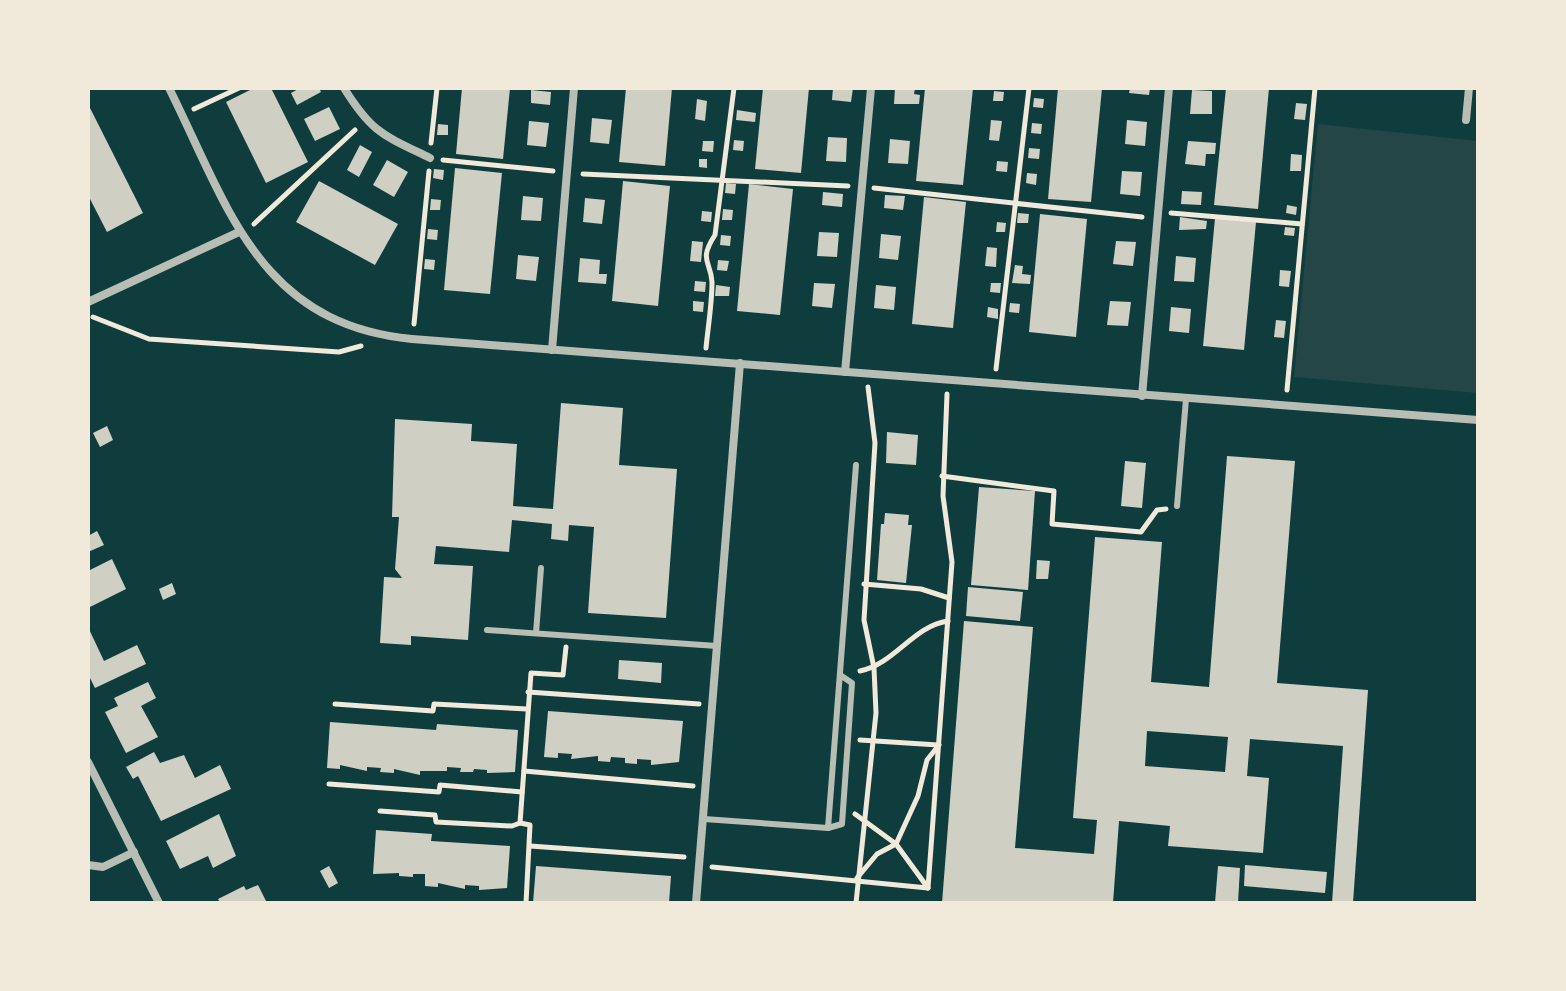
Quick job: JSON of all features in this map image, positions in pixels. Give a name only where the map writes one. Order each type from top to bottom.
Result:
[{"type":"street","points":[[169,88],[239,232],[278,282],[312,308],[352,327],[412,339],[1478,420]]},
{"type":"street","points":[[344,88],[365,121],[385,136],[430,158]]},
{"type":"street","points":[[552,350],[574,88]]},
{"type":"street","points":[[845,372],[871,88]]},
{"type":"street","points":[[1142,396],[1169,88]]},
{"type":"street","points":[[1466,120],[1469,88]]},
{"type":"street","points":[[88,302],[239,232]]},
{"type":"street","points":[[696,903],[740,363]]},
{"type":"street","points":[[88,762],[159,903]]},
{"type":"street","points":[[88,865],[103,867],[134,852]]},
{"type":"lane","points":[[1177,506],[1186,399]]},
{"type":"lane","points":[[828,828],[856,465]]},
{"type":"lane","points":[[536,633],[541,568]]},
{"type":"lane","points":[[487,630],[717,646]]},
{"type":"lane","points":[[704,819],[828,828],[842,824],[852,683],[840,675]]},
{"type":"path","points":[[183,115],[239,88]]},
{"type":"path","points":[[412,339],[437,88]]},
{"type":"path","points":[[704,361],[712,278],[705,268],[707,246],[715,235],[734,88]]},
{"type":"path","points":[[994,384],[1029,88]]},
{"type":"path","points":[[1285,406],[1315,88]]},
{"type":"path","points":[[239,232],[262,220],[365,121]]},
{"type":"path","points":[[430,158],[567,173],[862,187],[1137,218],[1159,212],[1302,224]]},
{"type":"path","points":[[88,316],[149,339],[339,352],[393,337]]},
{"type":"path","points":[[856,903],[856,879],[867,821],[874,741],[874,668],[864,620],[875,443],[868,398],[869,374]]},
{"type":"path","points":[[928,888],[952,562],[942,476],[947,381]]},
{"type":"path","points":[[942,476],[1054,491],[1052,524],[1141,532],[1157,510],[1177,506]]},
{"type":"path","points":[[847,582],[921,589],[949,598]]},
{"type":"path","points":[[840,675],[874,668],[932,623],[948,621]]},
{"type":"path","points":[[520,823],[531,673],[563,675],[567,636]]},
{"type":"path","points":[[528,692],[713,705]]},
{"type":"path","points":[[335,704],[433,711],[434,704],[527,709]]},
{"type":"path","points":[[848,739],[939,745]]},
{"type":"path","points":[[856,879],[877,854],[896,844],[918,796],[927,760],[939,745]]},
{"type":"path","points":[[524,771],[706,787]]},
{"type":"path","points":[[329,784],[439,792],[440,785],[522,792]]},
{"type":"path","points":[[843,808],[867,821],[896,844],[928,888]]},
{"type":"path","points":[[380,811],[435,815],[436,822],[530,825],[526,903]]},
{"type":"path","points":[[530,846],[928,888]]},
{"type":"shaded area","points":[[1318,124],[1478,141],[1478,393],[1294,377]]},
{"type":"building","points":[[254,88],[271,88],[308,162],[266,183],[226,102]]},
{"type":"building","points":[[300,88],[319,88],[321,92],[297,105],[291,93]]},
{"type":"building","points":[[462,88],[510,88],[503,159],[456,154]]},
{"type":"building","points":[[626,88],[672,88],[665,166],[619,162]]},
{"type":"building","points":[[763,88],[809,88],[801,173],[755,169]]},
{"type":"building","points":[[833,88],[853,88],[851,102],[832,100]]},
{"type":"building","points":[[895,88],[915,88],[914,94],[920,95],[919,104],[894,104]]},
{"type":"building","points":[[925,88],[973,88],[963,185],[916,181]]},
{"type":"building","points":[[1058,88],[1102,88],[1091,202],[1048,199]]},
{"type":"building","points":[[1130,88],[1150,88],[1149,95],[1129,93]]},
{"type":"building","points":[[1226,88],[1269,88],[1258,209],[1214,205]]},
{"type":"building","points":[[531,90],[551,92],[550,105],[531,103]]},
{"type":"building","points":[[1192,90],[1212,91],[1212,114],[1190,114]]},
{"type":"building","points":[[994,91],[1004,92],[1003,101],[993,101]]},
{"type":"building","points":[[1034,98],[1044,99],[1043,108],[1033,107]]},
{"type":"building","points":[[697,99],[707,101],[705,121],[695,119]]},
{"type":"building","points":[[1296,103],[1307,104],[1305,120],[1294,119]]},
{"type":"building","points":[[88,104],[143,213],[107,232],[88,195]]},
{"type":"building","points":[[329,107],[340,129],[315,141],[304,119]]},
{"type":"building","points":[[737,110],[756,113],[755,122],[736,120]]},
{"type":"building","points":[[592,118],[612,120],[609,144],[590,142]]},
{"type":"building","points":[[991,120],[1002,121],[999,141],[989,140]]},
{"type":"building","points":[[1127,120],[1147,122],[1145,146],[1125,144]]},
{"type":"building","points":[[529,121],[549,123],[546,147],[527,145]]},
{"type":"building","points":[[1032,123],[1042,124],[1041,134],[1031,133]]},
{"type":"building","points":[[438,124],[448,125],[448,135],[437,135]]},
{"type":"building","points":[[828,137],[847,138],[846,162],[826,161]]},
{"type":"building","points":[[890,139],[910,141],[908,164],[888,163]]},
{"type":"building","points":[[734,140],[744,141],[743,151],[733,150]]},
{"type":"building","points":[[703,141],[714,141],[713,152],[702,151]]},
{"type":"building","points":[[1188,141],[1216,143],[1215,154],[1206,154],[1205,166],[1185,164]]},
{"type":"building","points":[[360,145],[372,152],[359,177],[347,170]]},
{"type":"building","points":[[1029,148],[1040,149],[1039,159],[1028,158]]},
{"type":"building","points":[[1291,154],[1302,155],[1301,171],[1290,171]]},
{"type":"building","points":[[699,159],[707,159],[707,168],[699,167]]},
{"type":"building","points":[[387,160],[408,172],[394,197],[373,185]]},
{"type":"building","points":[[997,161],[1008,162],[1007,172],[996,171]]},
{"type":"building","points":[[455,168],[502,173],[490,294],[444,290]]},
{"type":"building","points":[[434,169],[444,170],[443,180],[433,178]]},
{"type":"building","points":[[1122,171],[1142,172],[1140,196],[1120,194]]},
{"type":"building","points":[[1027,173],[1037,174],[1036,185],[1026,183]]},
{"type":"building","points":[[319,181],[398,224],[375,265],[296,222]]},
{"type":"building","points":[[623,181],[670,186],[658,306],[612,301]]},
{"type":"building","points":[[726,183],[736,184],[735,194],[725,193]]},
{"type":"building","points":[[749,184],[793,189],[780,315],[737,311]]},
{"type":"building","points":[[1182,191],[1202,192],[1201,205],[1181,204]]},
{"type":"building","points":[[823,192],[843,194],[842,207],[822,205]]},
{"type":"building","points":[[885,195],[905,196],[903,210],[884,208]]},
{"type":"building","points":[[523,196],[543,198],[541,221],[521,220]]},
{"type":"building","points":[[924,197],[966,202],[953,328],[912,324]]},
{"type":"building","points":[[585,198],[605,200],[602,224],[583,222]]},
{"type":"building","points":[[431,199],[441,200],[440,210],[430,210]]},
{"type":"building","points":[[1287,205],[1297,207],[1296,215],[1286,213]]},
{"type":"building","points":[[723,209],[733,210],[732,220],[722,220]]},
{"type":"building","points":[[702,211],[712,212],[711,222],[701,221]]},
{"type":"building","points":[[1018,213],[1029,214],[1028,223],[1017,223]]},
{"type":"building","points":[[1040,214],[1087,219],[1076,337],[1029,332]]},
{"type":"building","points":[[1180,217],[1207,221],[1206,229],[1179,230]]},
{"type":"building","points":[[1215,218],[1256,222],[1244,350],[1203,346]]},
{"type":"building","points":[[997,222],[1006,223],[1005,232],[996,232]]},
{"type":"building","points":[[1285,227],[1295,228],[1294,236],[1284,235]]},
{"type":"building","points":[[428,229],[438,230],[437,240],[427,239]]},
{"type":"building","points":[[819,232],[839,233],[837,257],[817,256]]},
{"type":"building","points":[[881,234],[901,236],[898,260],[879,258]]},
{"type":"building","points":[[721,235],[731,236],[730,246],[720,245]]},
{"type":"building","points":[[692,241],[703,242],[701,262],[690,261]]},
{"type":"building","points":[[1116,241],[1136,242],[1133,266],[1113,264]]},
{"type":"building","points":[[987,247],[997,248],[996,267],[985,266]]},
{"type":"building","points":[[518,255],[539,257],[536,281],[516,279]]},
{"type":"building","points":[[1176,256],[1196,258],[1194,282],[1174,281]]},
{"type":"building","points":[[580,258],[600,260],[599,274],[607,274],[606,284],[578,282]]},
{"type":"building","points":[[425,259],[435,260],[434,270],[424,269]]},
{"type":"building","points":[[718,260],[729,261],[727,271],[717,270]]},
{"type":"building","points":[[1015,265],[1023,266],[1022,274],[1031,275],[1030,284],[1012,283]]},
{"type":"building","points":[[1280,270],[1291,271],[1289,287],[1279,286]]},
{"type":"building","points":[[695,281],[706,282],[705,292],[694,291]]},
{"type":"building","points":[[814,283],[835,284],[832,308],[812,306]]},
{"type":"building","points":[[991,283],[1001,283],[1000,293],[990,292]]},
{"type":"building","points":[[716,285],[730,287],[729,296],[715,296]]},
{"type":"building","points":[[876,285],[896,287],[894,310],[874,308]]},
{"type":"building","points":[[693,301],[704,302],[703,312],[693,311]]},
{"type":"building","points":[[1110,301],[1131,302],[1128,326],[1107,325]]},
{"type":"building","points":[[1010,303],[1020,304],[1019,313],[1009,312]]},
{"type":"building","points":[[988,307],[998,309],[998,319],[987,317]]},
{"type":"building","points":[[1171,307],[1191,309],[1189,333],[1169,331]]},
{"type":"building","points":[[1276,320],[1286,321],[1284,338],[1274,337]]},
{"type":"building","points":[[561,403],[623,408],[619,465],[677,469],[666,618],[588,613],[594,527],[569,525],[568,541],[551,539],[552,524],[512,520],[509,552],[436,546],[434,564],[473,566],[468,640],[411,636],[411,645],[380,643],[384,577],[402,578],[395,569],[399,517],[392,517],[395,419],[472,424],[471,441],[517,444],[513,506],[553,509]]},
{"type":"building","points":[[107,426],[113,440],[100,447],[93,433]]},
{"type":"building","points":[[887,432],[918,435],[916,465],[886,463]]},
{"type":"building","points":[[1227,456],[1295,461],[1277,683],[1368,690],[1353,903],[1332,903],[1343,746],[1250,739],[1247,776],[1269,778],[1263,853],[1168,846],[1170,826],[1119,821],[1113,903],[942,903],[964,621],[1033,627],[1015,848],[1094,854],[1097,820],[1073,818],[1095,537],[1162,542],[1151,682],[1209,687]],"holes":[[[1147,731],[1228,737],[1225,772],[1145,766]]]},
{"type":"building","points":[[1125,461],[1146,463],[1142,508],[1121,506]]},
{"type":"building","points":[[979,487],[1035,491],[1028,590],[971,585]]},
{"type":"building","points":[[885,513],[909,515],[908,525],[912,525],[906,583],[877,580],[881,524],[884,524]]},
{"type":"building","points":[[97,531],[104,545],[88,552],[88,536]]},
{"type":"building","points":[[112,559],[126,589],[88,608],[88,571]]},
{"type":"building","points":[[1037,560],[1050,561],[1048,579],[1036,579]]},
{"type":"building","points":[[172,583],[176,594],[163,600],[159,589]]},
{"type":"building","points":[[968,587],[1023,592],[1020,621],[966,616]]},
{"type":"building","points":[[88,627],[104,661],[137,645],[146,664],[95,688],[88,674]]},
{"type":"building","points":[[619,660],[662,663],[661,683],[618,679]]},
{"type":"building","points":[[148,682],[156,698],[141,706],[158,737],[126,753],[105,712],[118,706],[114,698]]},
{"type":"building","points":[[548,711],[683,721],[679,762],[651,765],[651,760],[637,759],[637,764],[625,763],[625,758],[611,757],[610,762],[598,761],[598,756],[571,759],[572,754],[558,753],[558,758],[544,757]]},
{"type":"building","points":[[330,722],[436,730],[437,724],[518,730],[515,772],[487,773],[487,770],[474,769],[473,772],[460,772],[461,768],[447,767],[447,771],[420,771],[420,775],[394,769],[394,773],[380,772],[381,768],[367,767],[367,771],[340,765],[340,769],[327,768]]},
{"type":"building","points":[[154,752],[160,763],[184,755],[195,778],[220,765],[231,789],[161,821],[138,776],[133,779],[126,767]]},
{"type":"building","points":[[219,814],[236,856],[213,868],[208,856],[180,869],[166,841]]},
{"type":"building","points":[[376,830],[432,834],[431,841],[510,846],[507,888],[479,890],[479,886],[465,885],[465,889],[438,883],[438,887],[425,886],[425,874],[413,874],[413,877],[399,876],[399,873],[373,874]]},
{"type":"building","points":[[1245,865],[1327,872],[1325,893],[1244,886]]},
{"type":"building","points":[[329,866],[338,883],[329,888],[320,871]]},
{"type":"building","points":[[536,866],[671,876],[669,903],[533,903]]},
{"type":"building","points":[[1218,866],[1240,868],[1238,903],[1215,903]]},
{"type":"building","points":[[258,885],[267,903],[220,903],[218,899],[244,886],[246,890]]}]
